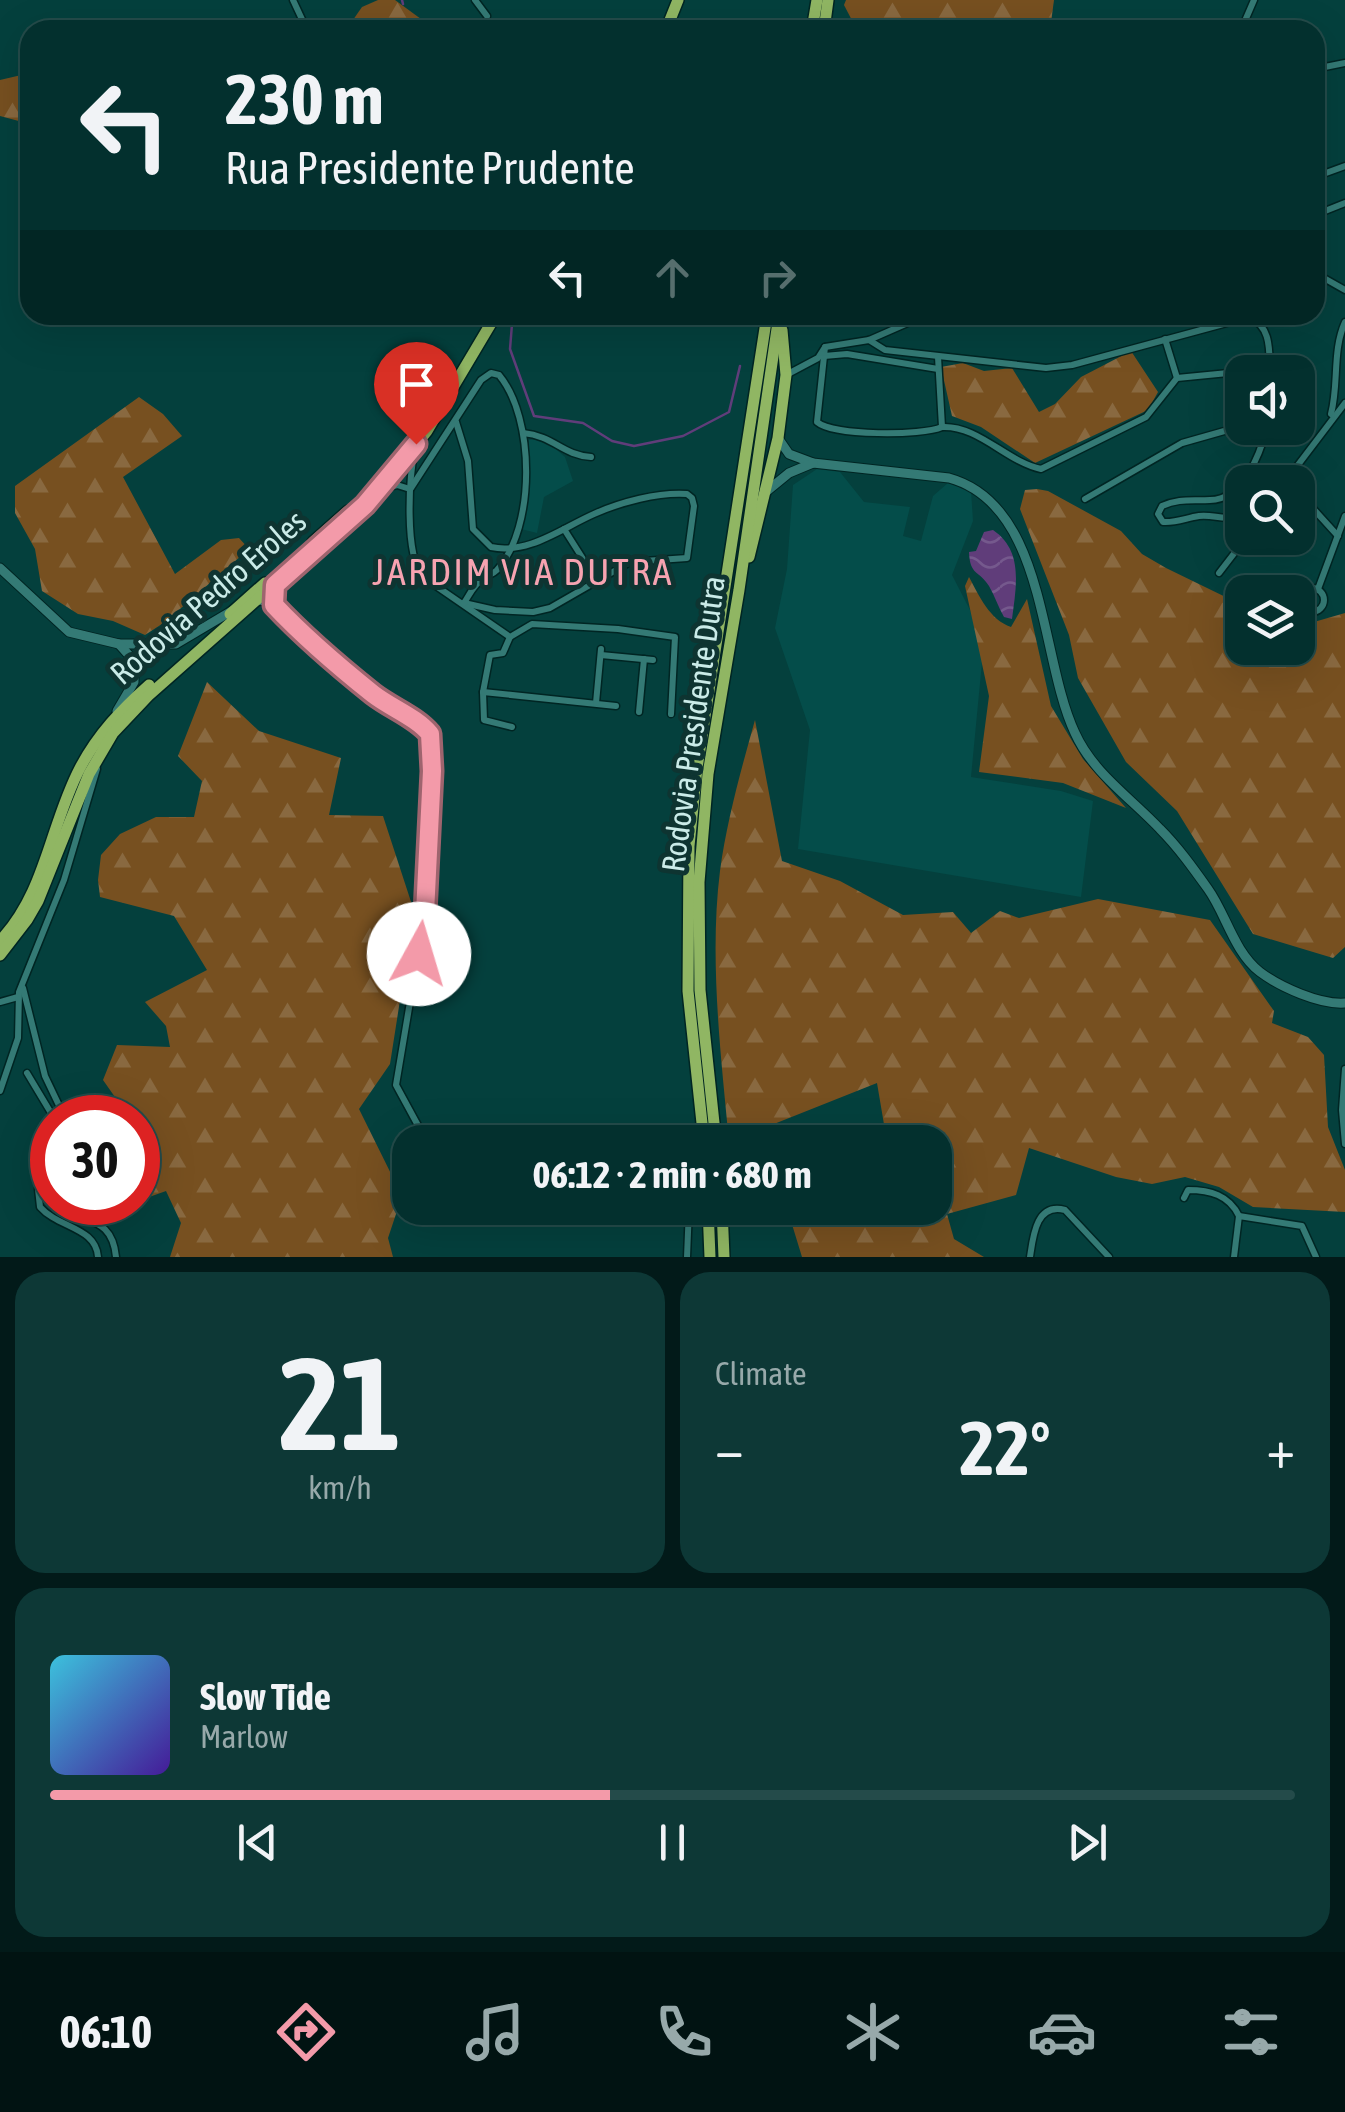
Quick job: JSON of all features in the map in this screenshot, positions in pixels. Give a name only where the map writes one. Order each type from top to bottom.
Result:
[{"type":"highway","name":"Rodovia Pedro Eroles","points":[[0,954],[38,901],[89,774],[113,733],[148,696],[376,494],[416,444],[484,325]]},
{"type":"highway","name":"Rodovia Pedro Eroles","points":[[0,941],[18,919],[37,884],[79,769],[114,717],[374,486],[421,428],[484,325]]},
{"type":"highway","name":"Rodovia Presidente Dutra","points":[[700,1125],[688,991],[689,846],[697,768],[765,325]]},
{"type":"highway","name":"Rodovia Presidente Dutra","points":[[714,1125],[700,990],[699,882],[708,774],[779,325]]},
{"type":"highway","points":[[739,590],[778,438],[786,375],[781,325]]},
{"type":"highway","points":[[709,1225],[710,1257]]},
{"type":"highway","points":[[723,1225],[724,1257]]},
{"type":"street","points":[[476,0],[487,16]]},
{"type":"street","points":[[1325,210],[1345,203]]},
{"type":"street","points":[[1335,206],[1345,213]]},
{"type":"street","points":[[1330,420],[1338,340],[1345,322]]},
{"type":"street","points":[[786,375],[823,354],[903,325]]},
{"type":"street","points":[[868,340],[885,350],[1046,368],[1072,365],[1214,325]]},
{"type":"street","points":[[1260,325],[1266,333],[1268,355]]},
{"type":"street","points":[[1166,339],[1177,378]]},
{"type":"street","points":[[868,340],[874,358]]},
{"type":"street","points":[[823,354],[848,354],[938,369]]},
{"type":"street","points":[[823,354],[816,417],[820,426],[915,433],[950,426],[1041,469],[1146,418],[1177,378],[1225,374]]},
{"type":"street","points":[[938,356],[942,427]]},
{"type":"street","points":[[410,489],[481,380],[494,373],[503,378],[523,433],[526,497],[509,549],[497,570],[475,585],[464,602]]},
{"type":"street","points":[[1299,465],[1345,403]]},
{"type":"street","points":[[456,422],[468,460],[474,529],[492,547],[525,547],[612,507],[687,494],[694,506],[690,549],[685,559],[630,562],[550,608],[533,612],[495,610],[464,602]]},
{"type":"street","points":[[1084,500],[1182,443],[1225,431]]},
{"type":"street","points":[[523,433],[544,435],[570,453],[591,456]]},
{"type":"street","points":[[778,438],[789,454],[813,462],[949,478],[964,482],[990,502],[1024,553],[1067,714],[1090,758],[1174,844],[1216,902],[1250,962],[1287,986],[1343,1004]]},
{"type":"street","points":[[416,444],[410,489],[418,570],[432,584],[510,636]]},
{"type":"street","points":[[767,491],[789,473],[813,462]]},
{"type":"street","points":[[376,494],[397,484],[410,489]]},
{"type":"street","points":[[1225,496],[1214,501],[1186,499],[1168,503],[1158,514],[1170,524],[1200,516],[1225,520]]},
{"type":"street","points":[[1315,511],[1338,536]]},
{"type":"street","points":[[1318,589],[1345,516]]},
{"type":"street","points":[[564,528],[597,581]]},
{"type":"street","points":[[1219,573],[1233,555]]},
{"type":"street","points":[[0,568],[69,632],[118,644],[176,644],[237,608]]},
{"type":"street","points":[[274,605],[275,585]]},
{"type":"street","points":[[1318,589],[1323,594],[1323,606],[1317,611],[1306,611],[1299,600],[1302,592],[1318,589]]},
{"type":"street","points":[[258,600],[274,605],[295,628],[374,695],[427,730],[431,738],[425,913],[396,1085],[418,1125]]},
{"type":"street","points":[[512,726],[484,720],[482,692],[490,655],[503,652],[510,636],[532,624],[675,637],[672,714]]},
{"type":"street","points":[[114,717],[134,677],[134,661],[118,644]]},
{"type":"street","points":[[596,704],[601,652],[648,659],[639,712]]},
{"type":"street","points":[[482,692],[616,706]]},
{"type":"street","points":[[0,1091],[18,1038],[22,982],[64,880],[97,768],[113,733]]},
{"type":"street","points":[[22,982],[45,1076],[54,1095]]},
{"type":"street","points":[[0,1002],[18,997]]},
{"type":"street","points":[[1345,1070],[1345,1144]]},
{"type":"street","points":[[26,1073],[40,1095]]},
{"type":"street","points":[[1184,1198],[1191,1190],[1218,1194],[1236,1209],[1239,1216],[1234,1257]]},
{"type":"street","points":[[1030,1257],[1039,1219],[1056,1208],[1064,1210],[1110,1257]]},
{"type":"street","points":[[1239,1216],[1302,1226],[1316,1257]]},
{"type":"street","points":[[65,1225],[90,1236],[98,1246],[98,1257]]},
{"type":"street","points":[[101,1225],[114,1243],[116,1257]]},
{"type":"street","points":[[687,1257],[688,1225]]},
{"type":"shaded area","points":[[544,439],[565,457],[573,481],[544,497],[537,533],[521,529],[529,493],[529,440]]},
{"type":"shaded area","points":[[817,469],[840,472],[864,502],[910,507],[903,536],[921,541],[933,496],[948,483],[971,491],[973,521],[952,575],[970,610],[983,652],[971,777],[1061,791],[1093,801],[1081,897],[798,849],[810,730],[775,628],[787,569],[793,485]]},
{"type":"green space","points":[[378,0],[395,0],[422,20],[353,20],[362,7]]},
{"type":"green space","points":[[846,0],[1054,0],[1051,20],[852,20],[844,5]]},
{"type":"green space","points":[[20,75],[20,121],[0,116],[0,80]]},
{"type":"green space","points":[[1131,351],[1158,392],[1148,410],[1035,463],[981,427],[952,416],[941,367],[963,363],[984,371],[1012,368],[1039,412],[1055,404],[1081,377]]},
{"type":"green space","points":[[139,397],[163,414],[182,436],[123,477],[175,574],[221,540],[239,538],[249,549],[145,635],[113,621],[78,614],[42,591],[35,549],[15,513],[15,486]]},
{"type":"green space","points":[[1025,490],[1048,491],[1121,531],[1142,554],[1225,597],[1225,665],[1315,665],[1315,622],[1345,613],[1345,947],[1333,958],[1253,934],[1177,811],[1126,762],[1078,678],[1069,635],[1020,509]]},
{"type":"green space","points":[[969,577],[991,613],[1011,627],[1027,599],[1051,706],[1083,759],[1126,808],[1063,783],[979,772],[989,696],[965,586]]},
{"type":"green space","points":[[207,682],[259,731],[341,758],[329,815],[383,816],[414,911],[390,1064],[359,1109],[392,1176],[392,1225],[388,1238],[393,1257],[170,1257],[181,1223],[166,1191],[160,1193],[160,1095],[114,1095],[103,1080],[117,1045],[170,1047],[166,1026],[145,1002],[207,970],[174,916],[100,897],[98,880],[101,855],[120,834],[156,817],[194,817],[202,781],[178,756]]},
{"type":"green space","points":[[755,720],[782,861],[840,881],[903,915],[953,912],[971,933],[1000,911],[1019,918],[1098,899],[1210,920],[1274,1011],[1272,1023],[1308,1037],[1324,1055],[1328,1127],[1345,1170],[1345,1212],[1253,1207],[1219,1187],[1185,1177],[1152,1184],[1116,1177],[1029,1148],[1016,1195],[952,1213],[952,1125],[884,1125],[877,1083],[772,1125],[727,1125],[717,1007],[717,904],[726,833]]},
{"type":"green space","points":[[792,1225],[950,1225],[954,1239],[984,1257],[802,1257]]},
{"type":"water","points":[[993,530],[1010,548],[1014,559],[1012,619],[1004,617],[970,560],[969,552],[976,551],[984,532]]},
{"type":"waterway","points":[[402,0],[403,4]]},
{"type":"waterway","points":[[512,325],[510,349],[534,416],[583,423],[612,441],[634,446],[683,436],[729,412],[740,366]]},
{"type":"district","name":"JARDIM VIA DUTRA","points":[[523,571]]},
{"type":"route","points":[[416,444],[365,505],[275,585],[274,605],[295,628],[374,695],[430,734],[432,771],[425,913],[419,954]]}]
